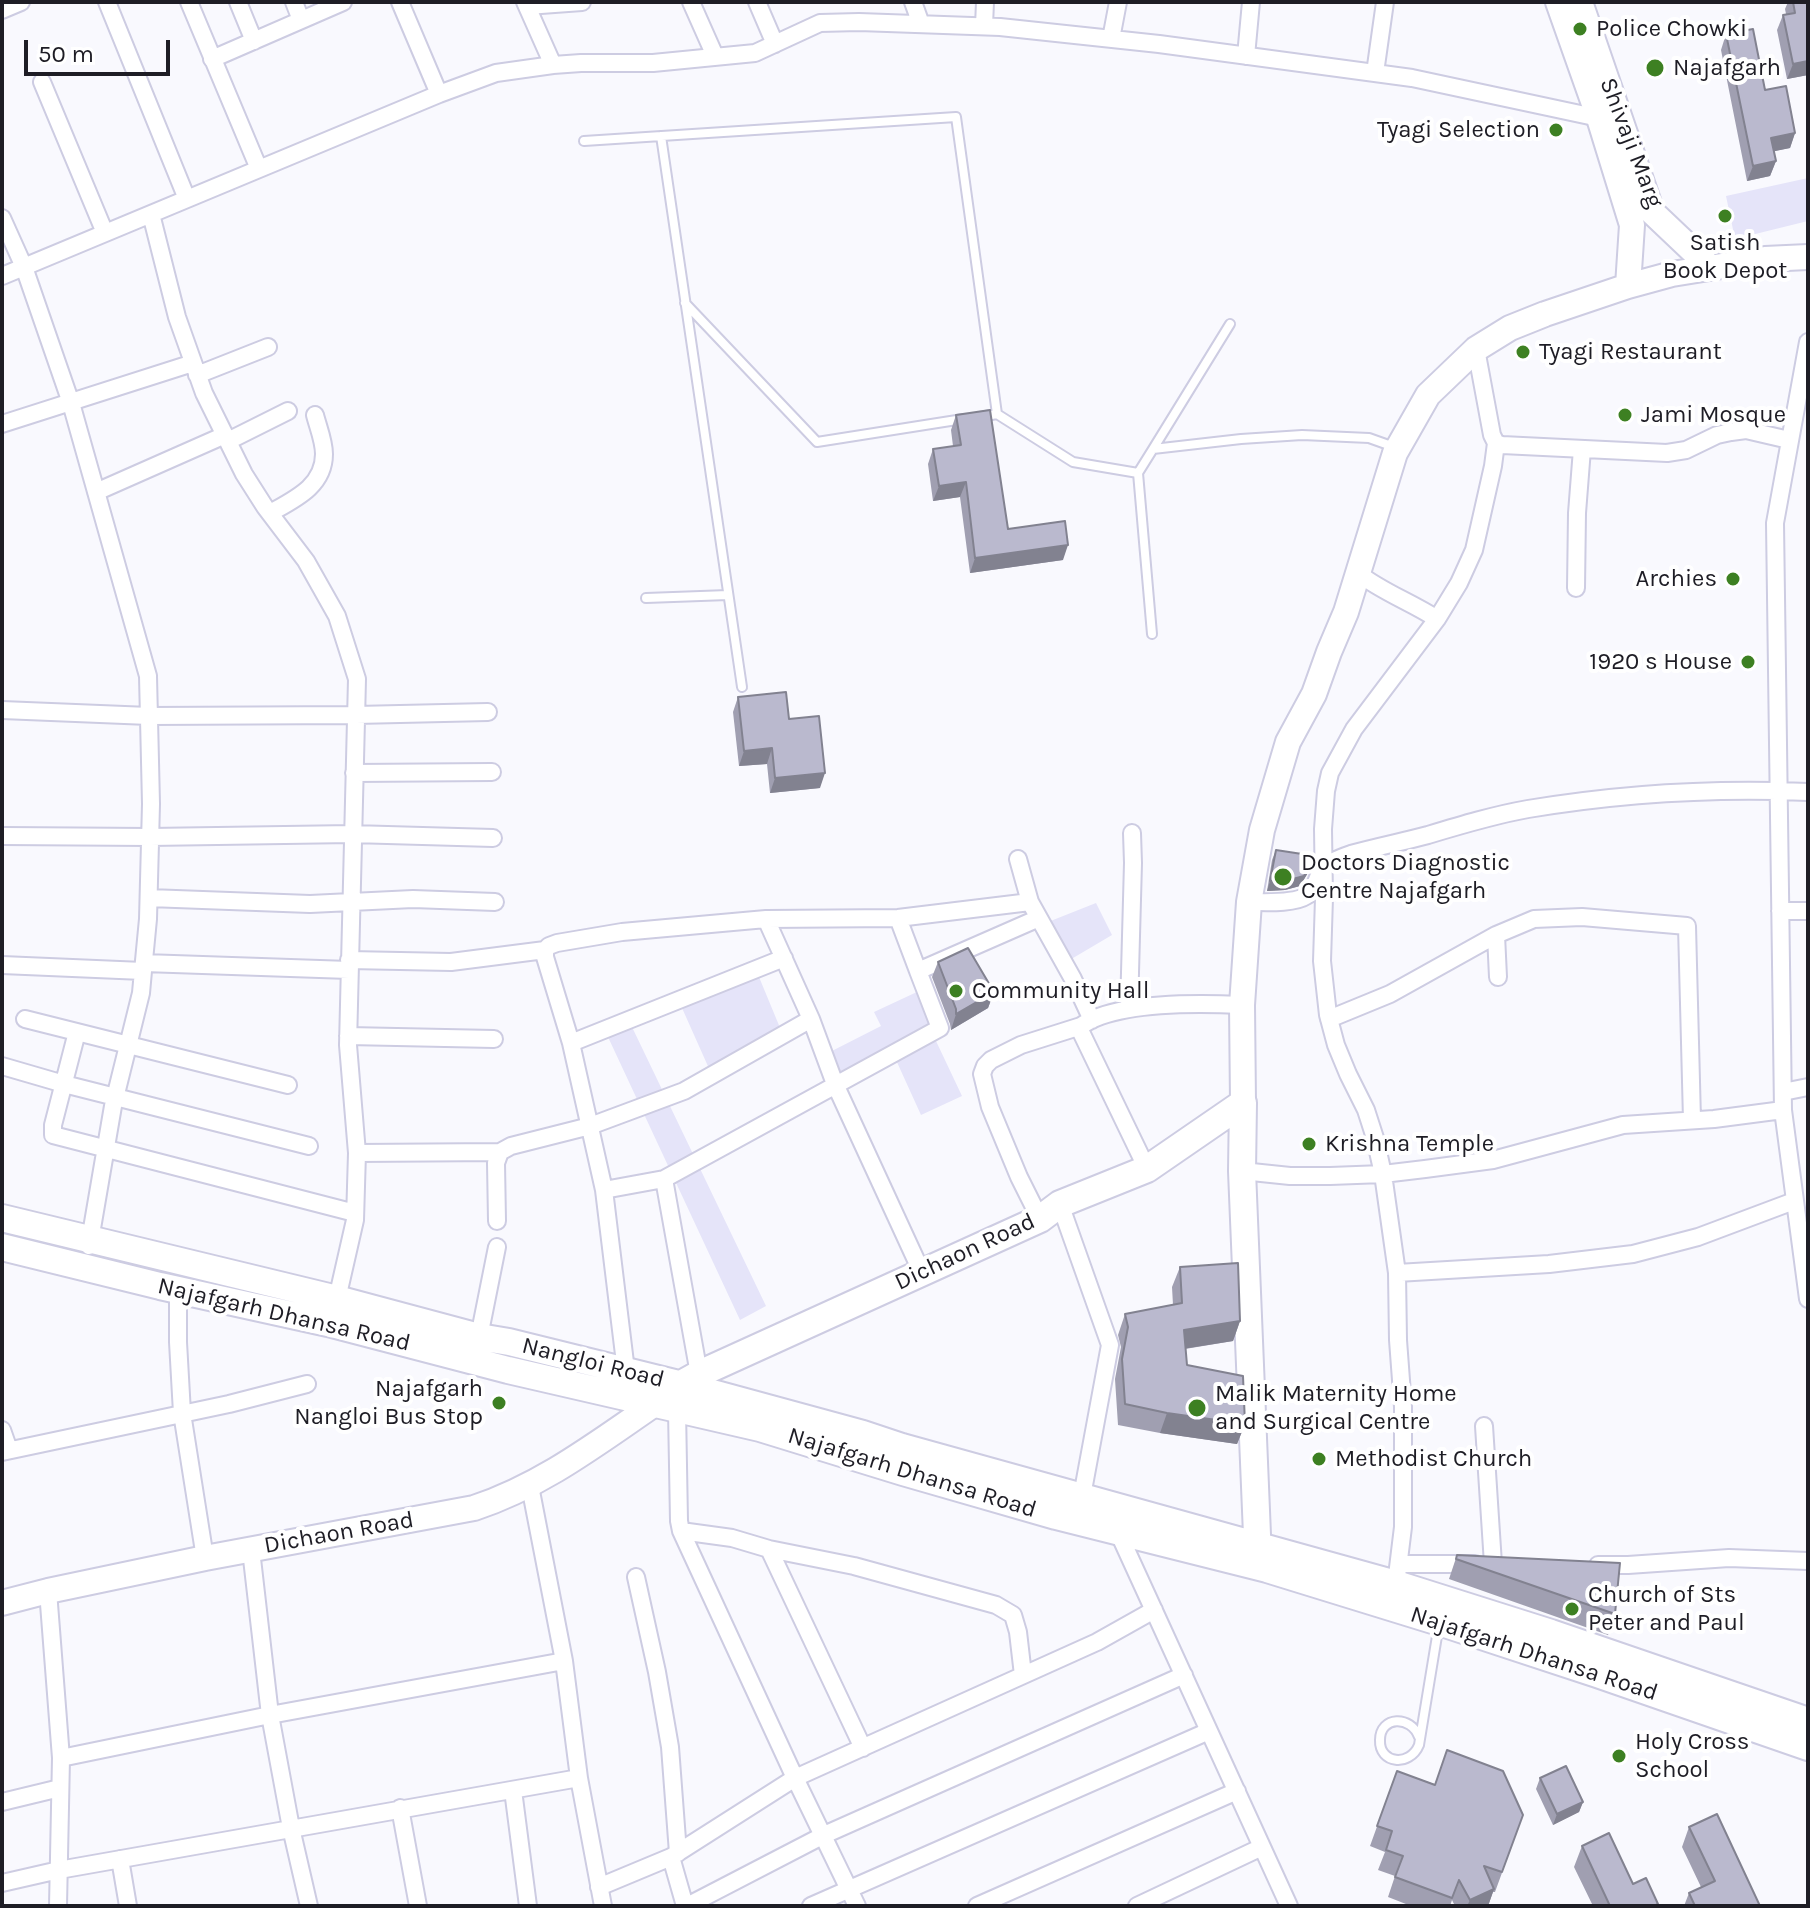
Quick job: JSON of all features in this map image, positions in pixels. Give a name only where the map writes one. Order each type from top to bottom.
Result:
[{"type":"main road","name":"Shivaji Marg","points":[[1558,2],[1652,212],[1710,267]]},
{"type":"main road","name":"Shivaji Marg","points":[[1580,2],[1632,225],[1628,286]]},
{"type":"main road","points":[[1258,1556],[1242,1171],[1242,1005],[1249,902],[1262,830],[1288,742],[1314,694],[1346,612],[1398,448],[1428,395],[1476,349],[1510,328],[1628,286],[1672,274],[1765,259],[1808,257]]},
{"type":"main road","name":"Dichaon Road","points":[[2,1603],[205,1558],[458,1512],[492,1502],[530,1486],[677,1394],[922,1273],[1147,1169],[1243,1103]]},
{"type":"main road","name":"Nangloi Road","points":[[2,1218],[626,1371],[677,1394]]},
{"type":"main road","name":"Najafgarh Dhansa Road","points":[[2,1247],[328,1323],[508,1370],[677,1394],[760,1428],[1119,1534],[1258,1556],[1439,1622],[1808,1747]]},
{"type":"main road","points":[[677,1394],[863,1434],[1082,1496],[1258,1556],[1398,1574],[1551,1633],[1808,1721]]},
{"type":"street","points":[[2,10],[21,2]]},
{"type":"street","points":[[107,2],[187,199]]},
{"type":"street","points":[[189,2],[259,169]]},
{"type":"street","points":[[238,2],[254,41]]},
{"type":"street","points":[[294,2],[301,20]]},
{"type":"street","points":[[212,59],[343,2]]},
{"type":"street","points":[[400,2],[439,94]]},
{"type":"street","points":[[553,65],[526,4],[582,2]]},
{"type":"street","points":[[691,2],[715,56]]},
{"type":"street","points":[[757,2],[775,44]]},
{"type":"street","points":[[913,2],[921,24]]},
{"type":"street","points":[[984,26],[985,2]]},
{"type":"street","points":[[1111,39],[1118,2]]},
{"type":"street","points":[[1246,56],[1251,2]]},
{"type":"street","points":[[1375,73],[1385,2]]},
{"type":"street","points":[[2,276],[496,73],[553,65],[653,63],[755,53],[820,23],[984,26],[1111,39],[1412,78],[1608,115]]},
{"type":"street","points":[[42,82],[105,233]]},
{"type":"street","points":[[151,214],[177,317],[204,393],[244,474],[306,561],[337,616],[357,679],[348,1036],[357,1153],[355,1220],[337,1299]]},
{"type":"street","points":[[2,218],[24,267],[71,403],[148,676],[150,837],[144,967],[141,993],[115,1097],[84,1267]]},
{"type":"street","points":[[1808,342],[1805,373],[1789,440],[1775,523],[1783,1110],[1808,1299]]},
{"type":"street","points":[[2,424],[268,347]]},
{"type":"street","points":[[1476,349],[1496,443],[1474,550],[1437,619],[1354,729],[1330,773],[1324,817],[1322,961],[1329,1019],[1336,1045],[1366,1110],[1375,1138],[1397,1273],[1403,1435],[1403,1527],[1398,1574],[1501,1564],[1484,1426]]},
{"type":"street","points":[[96,492],[288,411]]},
{"type":"street","points":[[270,513],[305,493],[322,469],[324,451],[315,415]]},
{"type":"street","points":[[1496,443],[1667,453],[1686,450],[1717,435],[1746,430],[1789,440]]},
{"type":"street","points":[[1576,588],[1582,449]]},
{"type":"street","points":[[1358,573],[1376,587],[1437,619]]},
{"type":"street","points":[[2,710],[149,716],[488,712]]},
{"type":"street","points":[[354,773],[492,772]]},
{"type":"street","points":[[1249,902],[1304,898],[1314,890],[1323,869],[1341,857],[1527,809],[1676,794],[1808,792]]},
{"type":"street","points":[[1129,1009],[1132,833]]},
{"type":"street","points":[[2,836],[352,834],[493,838]]},
{"type":"street","points":[[1018,859],[1030,902],[1073,979],[1086,1023],[1081,1032],[1147,1169]]},
{"type":"street","points":[[149,898],[310,904],[413,899],[495,902]]},
{"type":"street","points":[[2,965],[144,967],[451,962],[545,950],[557,943],[622,932],[766,919],[898,918],[1030,902]]},
{"type":"street","points":[[1780,911],[1808,911]]},
{"type":"street","points":[[1329,1019],[1390,994],[1496,935],[1534,919],[1582,917],[1687,926],[1692,1120]]},
{"type":"street","points":[[604,1190],[664,1179],[940,1028],[898,918]]},
{"type":"street","points":[[918,971],[1039,918]]},
{"type":"street","points":[[766,919],[811,1019],[835,1084],[922,1273]]},
{"type":"street","points":[[1496,935],[1498,977]]},
{"type":"street","points":[[545,950],[571,1043],[604,1190],[626,1371]]},
{"type":"street","points":[[571,1043],[784,958]]},
{"type":"street","points":[[1082,1496],[1110,1345],[1050,1212],[1019,1177],[990,1107],[982,1074],[991,1060],[1021,1045],[1129,1009],[1242,1005]]},
{"type":"street","points":[[25,1019],[288,1085]]},
{"type":"street","points":[[357,1153],[500,1152],[511,1146],[590,1126],[684,1091],[811,1019]]},
{"type":"street","points":[[77,1032],[53,1135],[355,1213]]},
{"type":"street","points":[[348,1036],[494,1039]]},
{"type":"street","points":[[2,1066],[309,1146]]},
{"type":"street","points":[[1783,1092],[1808,1087]]},
{"type":"street","points":[[1242,1171],[1290,1176],[1383,1174],[1493,1160],[1623,1125],[1783,1110]]},
{"type":"street","points":[[497,1221],[496,1163],[500,1152]]},
{"type":"street","points":[[664,1179],[677,1394],[681,1531],[857,1906]]},
{"type":"street","points":[[1397,1273],[1549,1264],[1633,1254],[1698,1237],[1794,1201]]},
{"type":"street","points":[[479,1337],[497,1247]]},
{"type":"street","points":[[178,1290],[182,1413],[205,1558]]},
{"type":"street","points":[[2,1430],[5,1451],[229,1404],[307,1384]]},
{"type":"street","points":[[530,1486],[564,1661],[579,1778],[603,1906]]},
{"type":"street","points":[[681,1531],[732,1538],[769,1549],[854,1566],[996,1605],[1013,1615],[1023,1675]]},
{"type":"street","points":[[1119,1534],[1289,1906]]},
{"type":"street","points":[[769,1549],[863,1748]]},
{"type":"street","points":[[251,1550],[270,1715],[309,1906]]},
{"type":"street","points":[[1588,1564],[1628,1565],[1729,1558],[1808,1561]]},
{"type":"street","points":[[636,1577],[670,1747],[674,1855],[686,1906],[824,1835],[1184,1675]]},
{"type":"street","points":[[48,1591],[61,1758],[58,1906]]},
{"type":"street","points":[[599,1887],[674,1855],[795,1778],[1097,1642],[1154,1610]]},
{"type":"street","points":[[61,1758],[270,1715],[564,1661]]},
{"type":"street","points":[[811,1906],[1209,1731]]},
{"type":"street","points":[[2,1883],[59,1870],[579,1778]]},
{"type":"street","points":[[2,1802],[60,1788]]},
{"type":"street","points":[[513,1790],[528,1906]]},
{"type":"street","points":[[977,1906],[1237,1791]]},
{"type":"street","points":[[400,1808],[418,1906]]},
{"type":"street","points":[[1137,1906],[1262,1847]]},
{"type":"street","points":[[120,1859],[128,1906]]},
{"type":"lane","points":[[584,141],[956,117],[997,414]]},
{"type":"lane","points":[[661,136],[742,687]]},
{"type":"lane","points":[[685,303],[817,442],[997,414],[1073,462],[1138,473]]},
{"type":"lane","points":[[1152,634],[1138,473],[1230,324]]},
{"type":"lane","points":[[1153,449],[1302,435],[1369,438],[1398,448]]},
{"type":"lane","points":[[646,598],[728,595]]},
{"type":"lane","points":[[1419,1737],[1412,1725],[1399,1721],[1385,1726],[1379,1738],[1386,1755],[1392,1759],[1405,1760],[1416,1751],[1419,1737],[1439,1622]]},
{"type":"shaded area","points":[[1808,178],[1808,221],[1735,239],[1726,196]]},
{"type":"shaded area","points":[[1096,903],[1112,935],[1068,961],[1048,922]]},
{"type":"shaded area","points":[[759,977],[783,1035],[711,1073],[682,1008]]},
{"type":"shaded area","points":[[919,991],[931,1024],[838,1076],[826,1054],[881,1026],[874,1012]]},
{"type":"shaded area","points":[[632,1027],[766,1306],[740,1320],[608,1037]]},
{"type":"shaded area","points":[[936,1041],[962,1096],[921,1115],[896,1060]]},
{"type":"building","points":[[1793,2],[1808,2],[1808,61],[1793,64],[1783,15],[1795,13]]},
{"type":"building","points":[[1753,29],[1765,90],[1786,86],[1795,133],[1771,138],[1776,161],[1753,166],[1726,34]]},
{"type":"building","points":[[990,410],[1008,529],[1065,521],[1068,545],[975,558],[966,482],[939,486],[933,449],[961,445],[956,415]]},
{"type":"building","points":[[786,692],[789,719],[819,716],[825,773],[775,778],[772,748],[744,751],[738,697]]},
{"type":"building","points":[[1276,850],[1315,856],[1304,876],[1270,881]]},
{"type":"building","points":[[968,948],[994,992],[956,1014],[938,962]]},
{"type":"building","points":[[1238,1263],[1240,1321],[1184,1330],[1187,1365],[1243,1376],[1245,1424],[1125,1404],[1122,1359],[1128,1327],[1125,1314],[1182,1303],[1180,1267]]},
{"type":"building","points":[[1457,1555],[1620,1563],[1615,1614],[1456,1559]]},
{"type":"building","points":[[1447,1750],[1503,1771],[1523,1815],[1502,1872],[1484,1866],[1494,1889],[1470,1900],[1459,1880],[1452,1898],[1395,1877],[1403,1856],[1386,1850],[1392,1831],[1377,1826],[1397,1771],[1435,1785]]},
{"type":"building","points":[[1566,1766],[1583,1802],[1557,1814],[1540,1778]]},
{"type":"building","points":[[1717,1814],[1760,1906],[1695,1906],[1689,1893],[1715,1881],[1689,1827]]},
{"type":"building","points":[[1609,1833],[1633,1884],[1646,1878],[1658,1904],[1610,1906],[1582,1846]]},
{"type":"place","name":"Police Chowki","points":[[1580,29]]},
{"type":"place","name":"Najafgarh","points":[[1655,68]]},
{"type":"place","name":"Tyagi Selection","points":[[1556,130]]},
{"type":"place","name":"Satish Book Depot","points":[[1725,216]]},
{"type":"place","name":"Tyagi Restaurant","points":[[1523,352]]},
{"type":"place","name":"Jami Mosque","points":[[1625,415]]},
{"type":"place","name":"Archies","points":[[1733,579]]},
{"type":"place","name":"1920 s House","points":[[1748,662]]},
{"type":"place","name":"Doctors Diagnostic Centre Najafgarh","points":[[1283,877]]},
{"type":"place","name":"Community Hall","points":[[956,991]]},
{"type":"place","name":"Krishna Temple","points":[[1309,1144]]},
{"type":"place","name":"Najafgarh Nangloi Bus Stop","points":[[499,1403]]},
{"type":"place","name":"Malik Maternity Home and Surgical Centre","points":[[1197,1408]]},
{"type":"place","name":"Methodist Church","points":[[1319,1459]]},
{"type":"place","name":"Church of Sts Peter and Paul","points":[[1572,1609]]},
{"type":"place","name":"Holy Cross School","points":[[1619,1756]]}]
